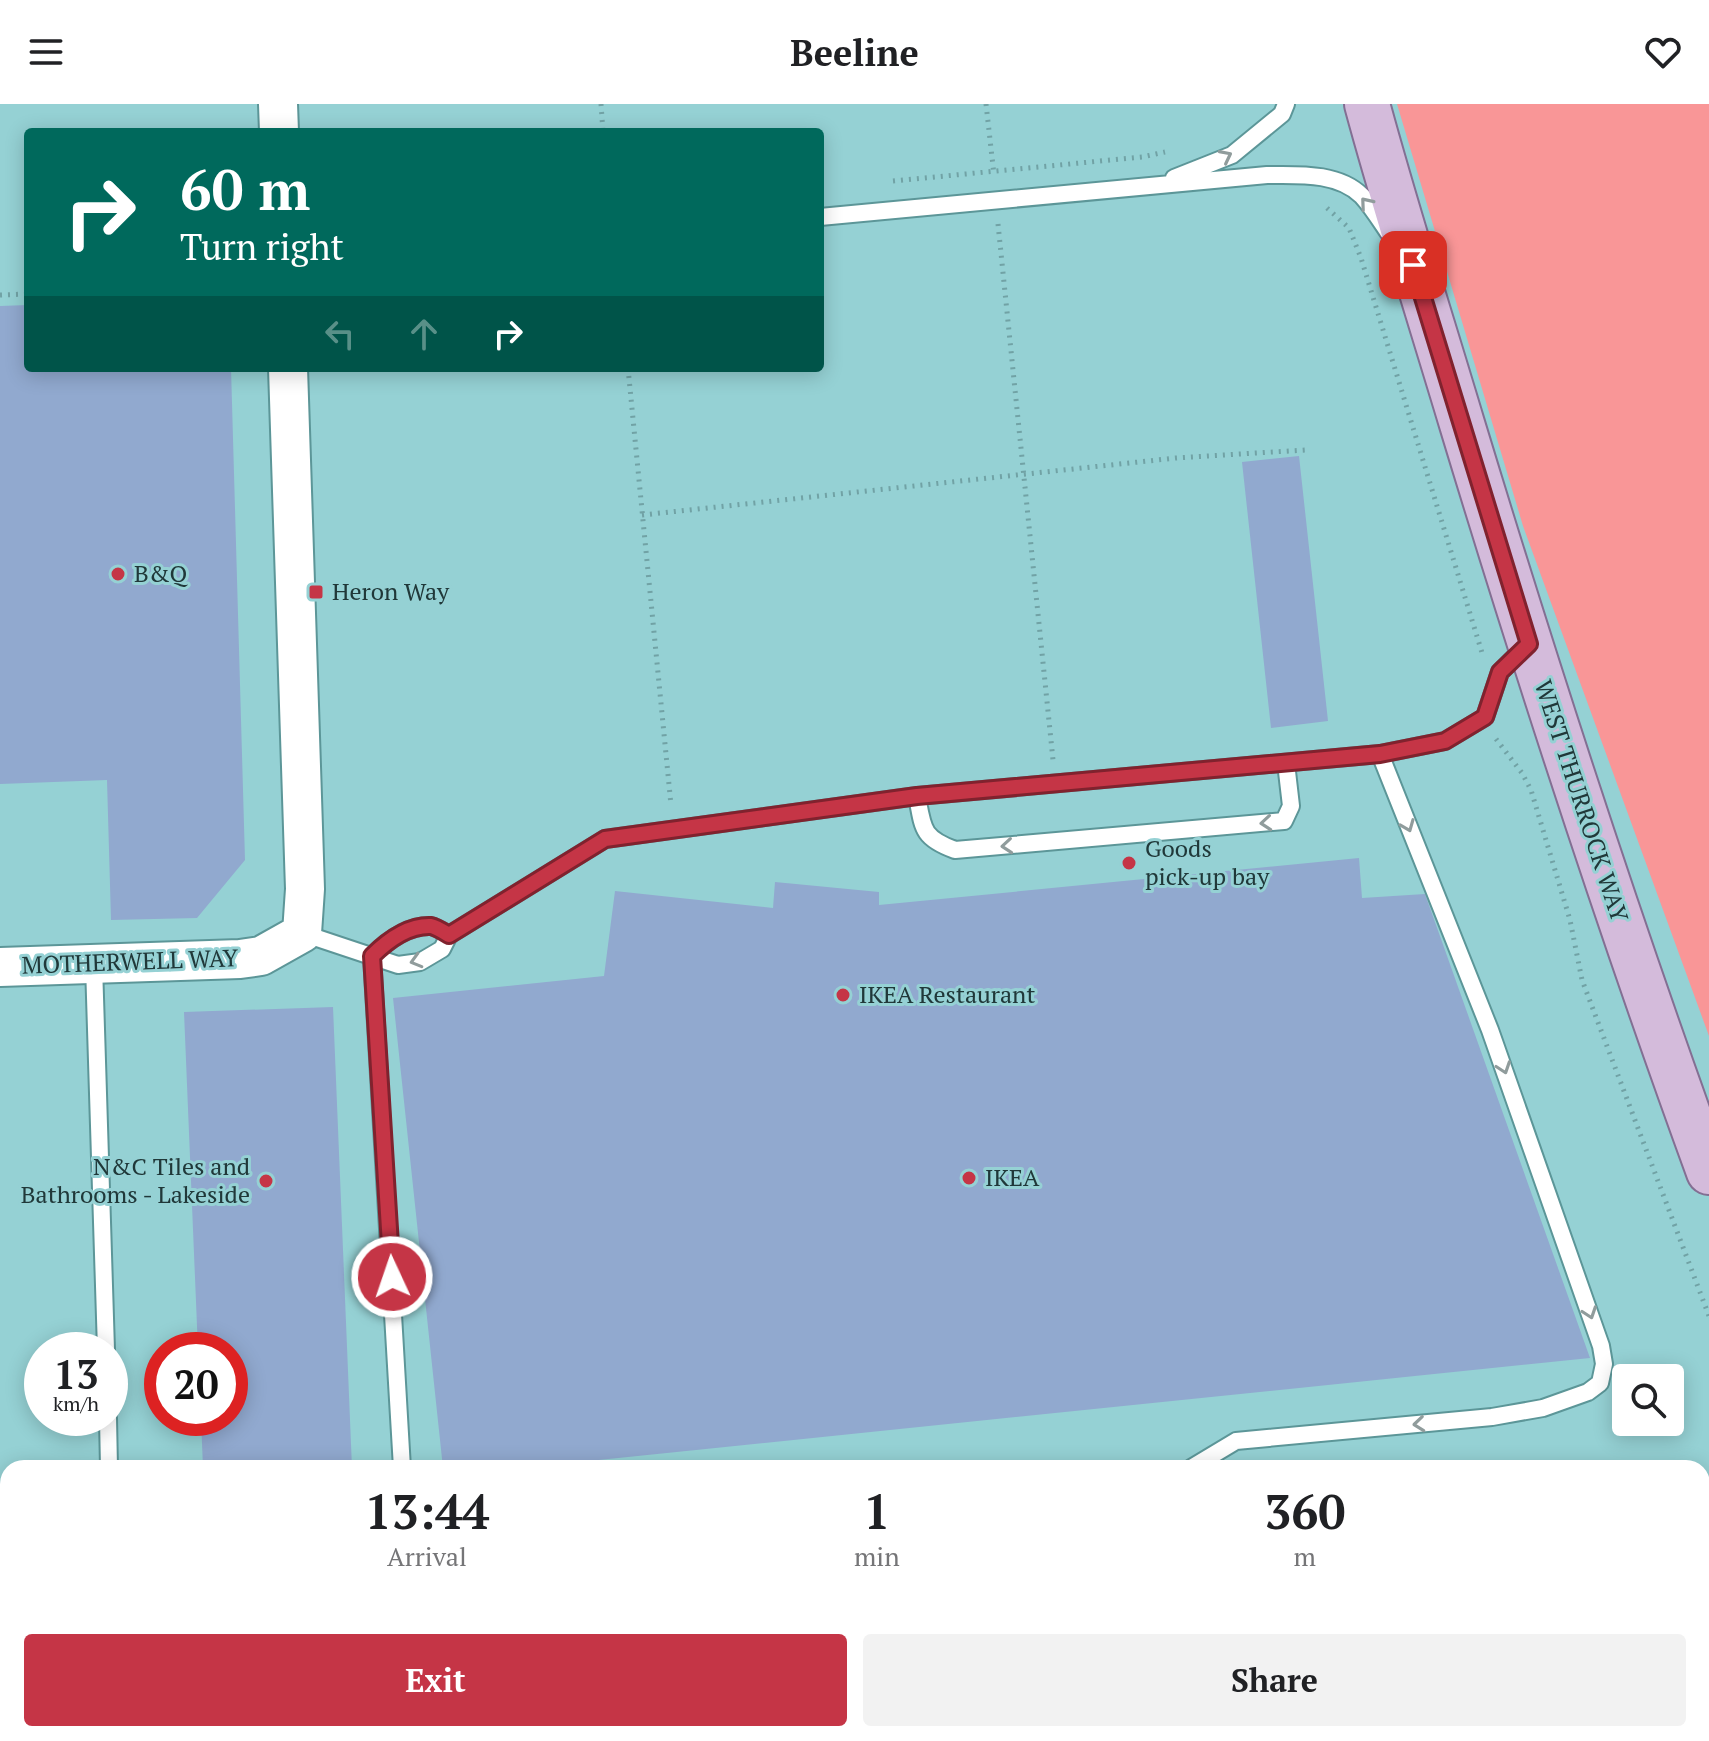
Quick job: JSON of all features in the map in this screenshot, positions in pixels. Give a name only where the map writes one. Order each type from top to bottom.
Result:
[{"type":"main road","name":"WEST THURROCK WAY","points":[[1367,104],[1529,644],[1666,1054],[1709,1172]]},
{"type":"street","points":[[278,104],[279,128]]},
{"type":"street","points":[[288,372],[305,889],[302,933]]},
{"type":"street","name":"MOTHERWELL WAY","points":[[0,967],[240,959],[261,956],[302,933]]},
{"type":"lane","points":[[1154,185],[1232,155],[1282,114],[1286,104]]},
{"type":"lane","points":[[824,217],[1267,175],[1328,178],[1361,195],[1413,265]]},
{"type":"lane","points":[[302,933],[398,965],[420,962],[442,949],[449,935],[605,839],[917,796],[1380,754],[1445,741],[1485,717],[1500,672],[1529,644]]},
{"type":"lane","points":[[1204,1460],[1236,1441],[1492,1417],[1543,1408],[1588,1392],[1600,1383],[1604,1364],[1596,1331],[1490,1030],[1380,754]]},
{"type":"lane","points":[[917,796],[922,828],[934,843],[955,850],[1269,823],[1284,821],[1291,806],[1286,763]]},
{"type":"lane","points":[[402,1460],[372,956],[387,941],[401,933],[432,926],[449,935]]},
{"type":"lane","points":[[94,965],[105,1332]]},
{"type":"lane","points":[[108,1436],[109,1460]]},
{"type":"path","points":[[601,104],[603,128]]},
{"type":"path","points":[[986,104],[1055,784]]},
{"type":"path","points":[[881,182],[1142,157],[1170,150]]},
{"type":"path","points":[[0,295],[24,294]]},
{"type":"path","points":[[628,372],[673,828]]},
{"type":"path","points":[[642,515],[1176,458],[1305,450]]},
{"type":"shaded area","points":[[1397,104],[1709,104],[1709,1036],[1523,526]]},
{"type":"building","name":"B&Q","points":[[24,305],[24,372],[231,372],[245,860],[197,918],[111,920],[107,780],[0,784],[0,306]]},
{"type":"building","points":[[1299,456],[1328,721],[1271,728],[1242,462]]},
{"type":"building","name":"IKEA","points":[[1359,858],[1362,898],[1425,894],[1590,1358],[599,1460],[442,1460],[393,998],[604,976],[615,891],[773,908],[775,882],[879,892],[879,905]]},
{"type":"building","name":"N&C Tiles and Bathrooms - Lakeside","points":[[333,1007],[352,1460],[203,1460],[202,1436],[248,1436],[248,1332],[197,1332],[184,1012]]},
{"type":"place","name":"B&Q","points":[[118,574]]},
{"type":"place","name":"Heron Way","points":[[316,592]]},
{"type":"place","name":"Goods pick-up bay","points":[[1129,863]]},
{"type":"place","name":"IKEA Restaurant","points":[[843,995]]},
{"type":"place","name":"IKEA","points":[[969,1178]]},
{"type":"place","name":"N&C Tiles and Bathrooms - Lakeside","points":[[266,1181]]},
{"type":"route","points":[[392,1277],[372,956],[387,941],[401,933],[432,926],[449,935],[605,839],[917,796],[1380,754],[1445,741],[1485,717],[1500,672],[1529,644],[1413,265]]}]
